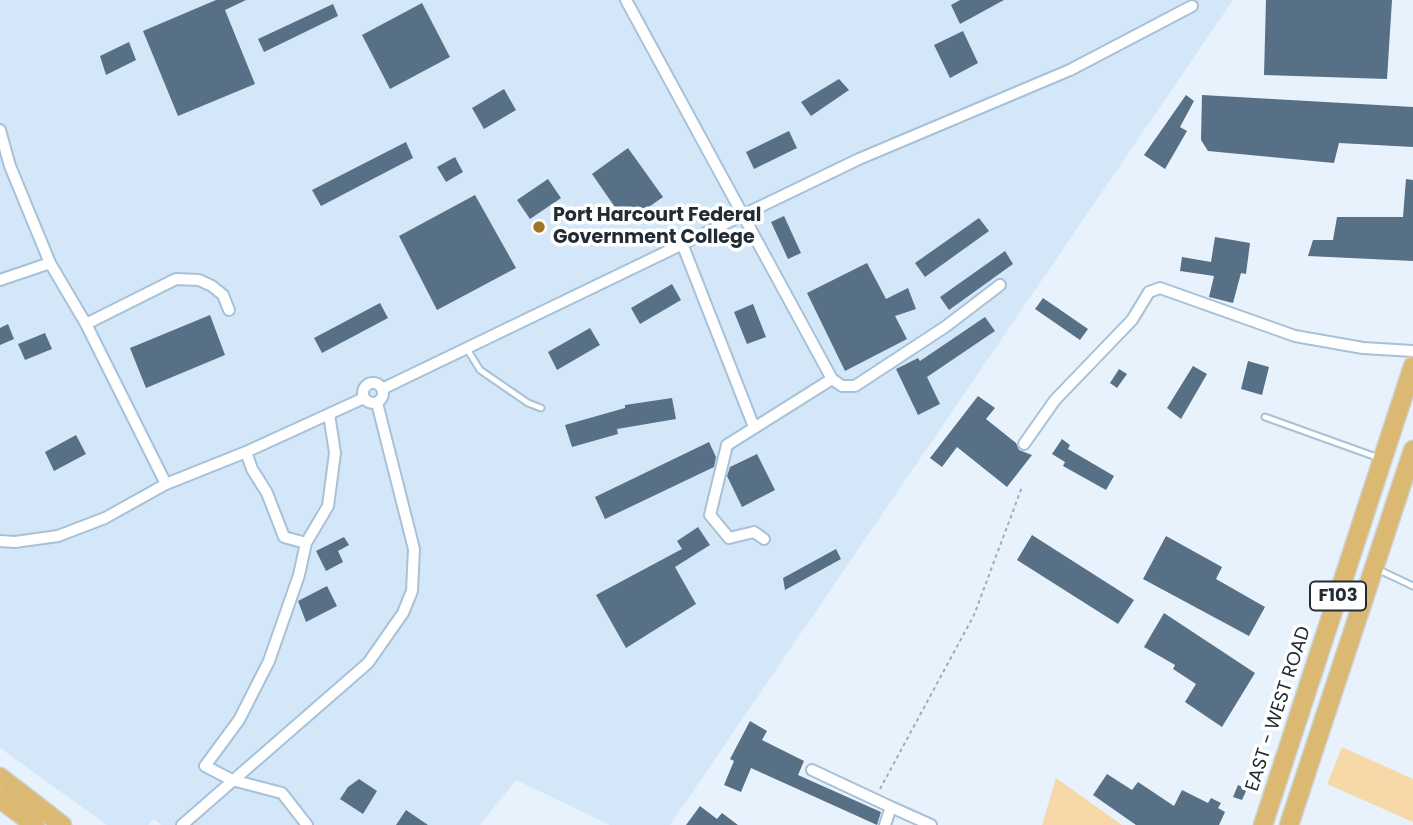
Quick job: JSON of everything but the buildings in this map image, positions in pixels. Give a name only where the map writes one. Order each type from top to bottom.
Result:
[{"type":"main road","name":"EAST - WEST ROAD","points":[[1263,825],[1413,366]]},
{"type":"main road","name":"F103","points":[[1289,825],[1413,450]]},
{"type":"main road","points":[[0,777],[62,825]]},
{"type":"main road","points":[[0,799],[34,825]]},
{"type":"street","points":[[626,0],[832,379],[842,386],[855,386],[945,327],[1000,285]]},
{"type":"street","points":[[382,389],[859,159],[1070,70],[1192,6]]},
{"type":"street","points":[[0,130],[9,166],[50,263],[86,324],[166,484]]},
{"type":"street","points":[[683,246],[754,427]]},
{"type":"street","points":[[0,281],[50,263]]},
{"type":"street","points":[[86,324],[176,279],[199,280],[212,286],[223,295],[229,310]]},
{"type":"street","points":[[1024,444],[1055,400],[1132,320],[1149,292],[1160,288],[1295,336],[1363,348],[1413,351]]},
{"type":"street","points":[[764,539],[754,532],[729,538],[710,515],[726,445],[832,379]]},
{"type":"street","points":[[369,384],[377,384],[382,389],[383,397],[377,403],[369,403],[364,398],[364,390],[369,384]]},
{"type":"street","points":[[0,541],[15,542],[58,536],[104,518],[166,484],[246,452],[364,398]]},
{"type":"street","points":[[182,825],[368,663],[393,630],[412,591],[414,549],[377,403]]},
{"type":"street","points":[[307,825],[282,793],[232,780],[205,766],[239,720],[269,661],[299,575],[306,543],[328,506],[335,453],[329,414]]},
{"type":"street","points":[[246,452],[252,470],[267,493],[284,537],[306,543]]},
{"type":"street","points":[[812,770],[931,825]]},
{"type":"street","points":[[885,825],[891,807]]},
{"type":"lane","points":[[467,349],[480,370],[528,403],[541,408]]},
{"type":"lane","points":[[1265,417],[1382,459]]},
{"type":"lane","points":[[1374,568],[1413,586]]},
{"type":"path","points":[[875,799],[974,615],[1022,487]]},
{"type":"shaded area","name":"Port Harcourt Federal Government College","points":[[0,0],[1233,0],[670,825],[610,825],[516,780],[480,825],[161,825],[154,819],[148,825],[107,825],[0,748]]},
{"type":"shaded area","points":[[1342,747],[1413,779],[1413,822],[1327,784]]},
{"type":"shaded area","points":[[1056,778],[1122,825],[1042,825]]},
{"type":"place","name":"Port Harcourt Federal Government College","points":[[539,227]]}]
